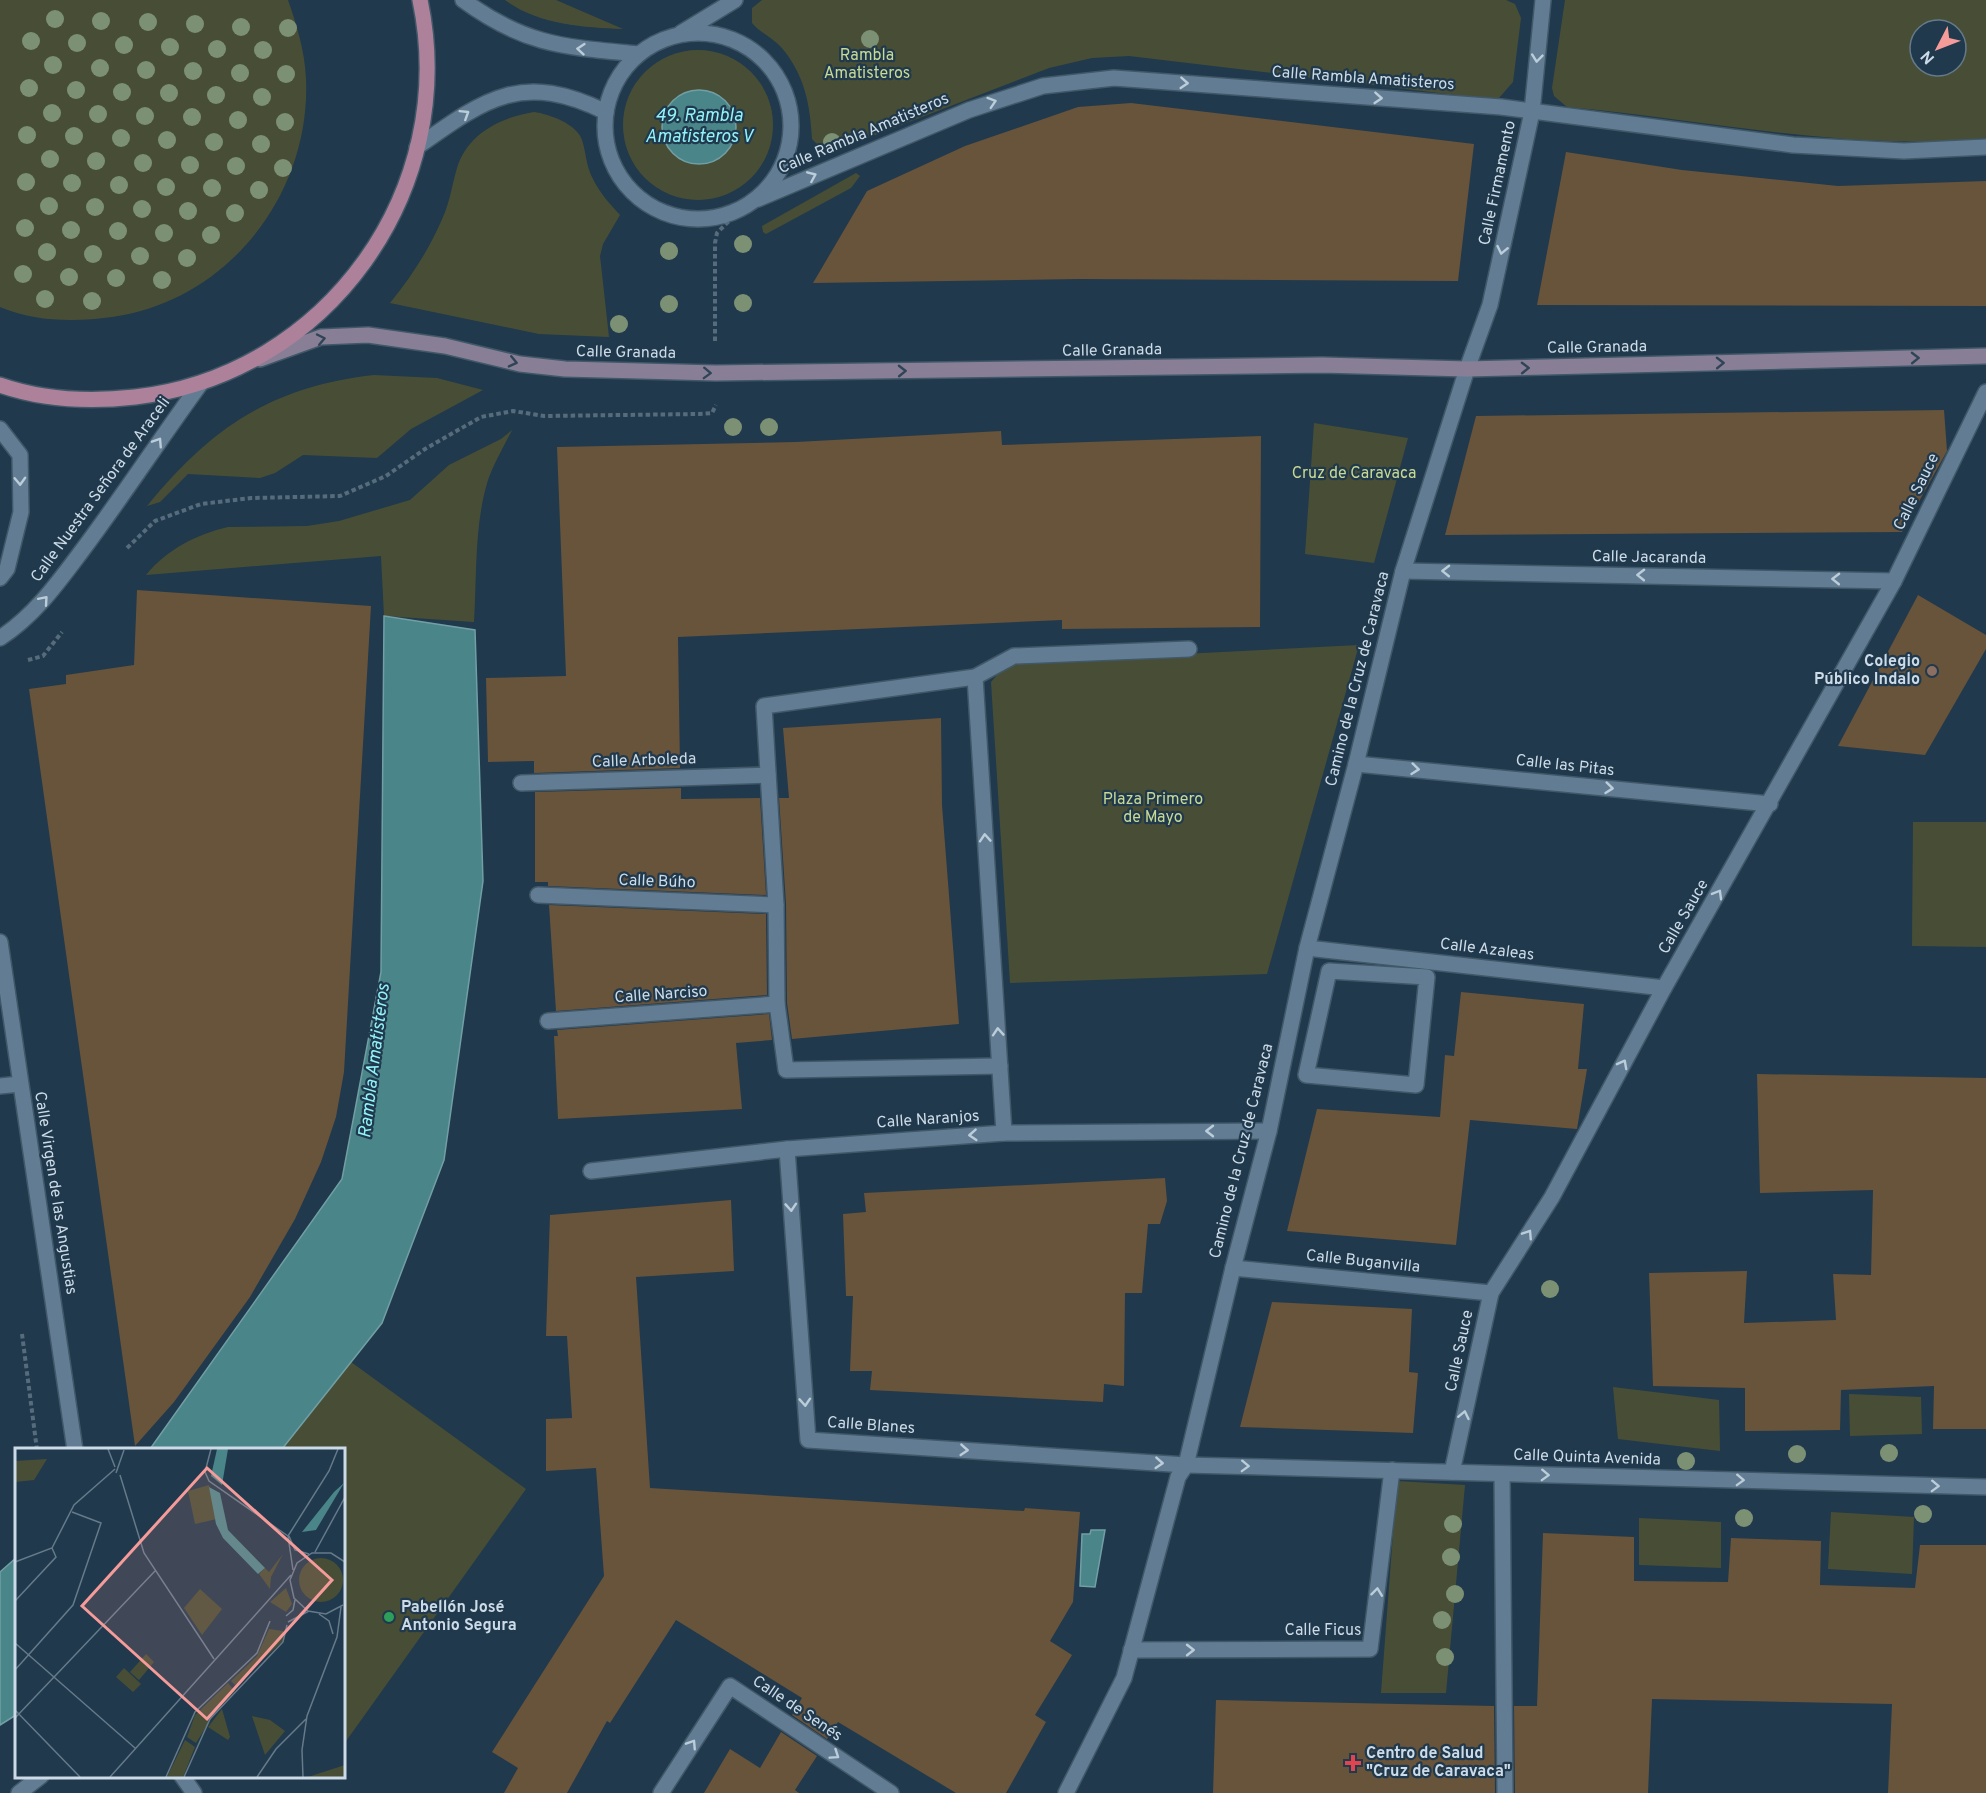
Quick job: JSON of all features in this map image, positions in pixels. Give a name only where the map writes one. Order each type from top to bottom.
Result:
[{"type":"main road","points":[[0,385],[63,399],[113,400],[162,394],[201,383],[246,364],[297,332],[334,299],[366,261],[392,218],[411,172],[423,124],[428,74],[425,24],[420,0]]},
{"type":"main road","name":"Calle Granada","points":[[246,364],[321,337],[368,335],[445,346],[520,364],[566,369],[716,373],[1323,365],[1467,369],[1986,356]]},
{"type":"street","points":[[463,0],[504,27],[537,40],[569,48],[639,54]]},
{"type":"street","points":[[678,34],[705,32],[733,39],[758,53],[776,73],[788,99],[793,126],[788,153],[777,179],[753,202],[734,213],[706,220],[678,218],[652,208],[630,190],[614,167],[606,140],[606,112],[614,84],[639,54],[652,44],[678,34],[735,0]]},
{"type":"street","name":"Calle Firmamento","points":[[1467,369],[1490,305],[1532,112],[1543,0]]},
{"type":"street","name":"Calle Rambla Amatisteros","points":[[753,202],[969,110],[1043,86],[1084,80],[1126,79],[1532,112],[1793,145],[1904,151],[1986,147]]},
{"type":"street","points":[[417,147],[466,112],[509,94],[547,91],[566,94],[606,112]]},
{"type":"street","name":"Camino de la Cruz de Caravaca","points":[[1066,1793],[1124,1678],[1178,1478],[1186,1465],[1233,1268],[1269,1131],[1307,948],[1356,764],[1403,571],[1467,369]]},
{"type":"street","name":"Calle Nuestra Señora de Araceli","points":[[0,638],[21,625],[47,596],[127,490],[162,435],[201,383]]},
{"type":"street","name":"Calle Sauce","points":[[1452,1472],[1491,1293],[1552,1197],[1664,988],[1894,581],[1986,392]]},
{"type":"street","name":"Calle Nuestra Señora de Araceli","points":[[0,429],[20,455],[21,512],[6,569],[0,578]]},
{"type":"street","name":"Calle Jacaranda","points":[[1403,571],[1894,581]]},
{"type":"street","points":[[1000,1066],[786,1070],[777,1004],[776,905],[764,706],[975,677],[1014,656],[1189,649]]},
{"type":"street","points":[[975,677],[1004,1133]]},
{"type":"street","name":"Calle las Pitas","points":[[1356,764],[1770,804]]},
{"type":"street","name":"Calle Arboleda","points":[[521,783],[768,775]]},
{"type":"street","name":"Calle Búho","points":[[538,895],[776,905]]},
{"type":"street","name":"Calle Virgen de las Angustias","points":[[0,942],[75,1448]]},
{"type":"street","name":"Calle Azaleas","points":[[1307,948],[1664,988]]},
{"type":"street","points":[[1329,971],[1427,977],[1416,1084],[1306,1075],[1329,971]]},
{"type":"street","name":"Calle Narciso","points":[[548,1021],[777,1004]]},
{"type":"street","points":[[0,1086],[20,1084]]},
{"type":"street","name":"Calle Naranjos","points":[[591,1171],[787,1149],[1004,1133],[1269,1131]]},
{"type":"street","name":"Calle Blanes","points":[[787,1149],[808,1440],[1186,1465]]},
{"type":"street","name":"Calle Buganvilla","points":[[1233,1268],[1491,1293]]},
{"type":"street","name":"Calle Quinta Avenida","points":[[1186,1465],[1986,1487]]},
{"type":"street","name":"Calle Ficus","points":[[1131,1650],[1370,1649],[1392,1470]]},
{"type":"street","points":[[1502,1474],[1505,1793]]},
{"type":"street","name":"Calle de Senés","points":[[661,1793],[730,1686],[891,1793]]},
{"type":"street","points":[[19,1793],[38,1778]]},
{"type":"street","points":[[183,1778],[194,1793]]},
{"type":"path","points":[[121,556],[156,521],[201,504],[251,498],[340,496],[386,476],[425,449],[481,417],[513,411],[544,416],[712,413],[716,410],[716,238],[720,228],[753,202]]},
{"type":"path","points":[[25,661],[43,656],[68,624]]},
{"type":"path","points":[[26,1362],[37,1448]]},
{"type":"green space","points":[[0,0],[288,0],[304,59],[306,79],[304,122],[294,163],[277,201],[254,236],[225,265],[192,289],[154,307],[112,317],[55,320],[27,316],[0,307]]},
{"type":"green space","points":[[505,0],[556,0],[623,29],[577,26],[546,20]]},
{"type":"green space","name":"Rambla Amatisteros","points":[[762,0],[1506,0],[1515,4],[1521,18],[1513,82],[1499,98],[1489,99],[1129,56],[1092,58],[1049,68],[834,151],[821,148],[812,139],[805,91],[796,68],[781,47],[752,23],[752,8]]},
{"type":"green space","points":[[1565,0],[1986,0],[1986,138],[1881,141],[1829,138],[1567,107],[1554,96],[1552,88]]},
{"type":"green space","points":[[698,50],[727,56],[751,72],[767,96],[773,125],[767,154],[751,178],[727,194],[698,200],[669,194],[645,178],[629,154],[623,125],[629,96],[645,72],[669,56]]},
{"type":"green space","points":[[534,112],[562,121],[579,134],[592,177],[608,202],[620,215],[603,244],[600,256],[609,337],[539,334],[390,303],[413,272],[432,240],[445,211],[457,168],[469,146],[487,129],[498,123]]},
{"type":"green space","points":[[856,173],[860,176],[851,188],[766,234],[763,232],[762,226]]},
{"type":"green space","points":[[374,375],[437,378],[483,390],[411,429],[377,458],[303,455],[275,473],[260,478],[188,474],[160,502],[147,506],[195,454],[246,415],[304,389]]},
{"type":"green space","name":"Cruz de Caravaca","points":[[1314,423],[1408,438],[1374,563],[1305,554]]},
{"type":"green space","points":[[512,430],[490,474],[480,515],[474,622],[384,616],[381,556],[146,575],[163,558],[183,544],[216,530],[228,527],[307,526],[339,521],[410,500],[449,465],[501,439]]},
{"type":"green space","name":"Plaza Primero de Mayo","points":[[1359,645],[1267,974],[1010,983],[991,682],[1007,663]]},
{"type":"green space","points":[[1913,822],[1986,822],[1986,947],[1912,946]]},
{"type":"green space","name":"Pabellón José Antonio Segura","points":[[329,1346],[526,1489],[345,1743],[345,1448],[261,1448]]},
{"type":"green space","points":[[1613,1387],[1719,1400],[1720,1451],[1618,1439]]},
{"type":"green space","points":[[1849,1394],[1921,1397],[1922,1434],[1850,1436]]},
{"type":"green space","points":[[1397,1481],[1465,1485],[1446,1693],[1381,1693]]},
{"type":"green space","points":[[1831,1512],[1914,1517],[1912,1574],[1828,1569]]},
{"type":"green space","points":[[1639,1518],[1721,1522],[1721,1568],[1639,1565]]},
{"type":"water","name":"49. Rambla Amatisteros V","points":[[699,90],[720,96],[730,106],[736,127],[730,148],[720,158],[699,164],[678,158],[668,148],[662,127],[668,106],[678,96]]},
{"type":"water","points":[[384,616],[475,630],[483,881],[444,1160],[382,1323],[283,1448],[151,1448],[342,1179],[381,972]]},
{"type":"water","points":[[1091,1530],[1105,1530],[1095,1587],[1080,1586],[1082,1534],[1090,1534]]},
{"type":"water","points":[[15,1559],[15,1716],[0,1725],[0,1572]]},
{"type":"building","points":[[1131,103],[1474,144],[1458,281],[1079,279],[813,283],[867,191],[965,146],[1078,107]]},
{"type":"building","points":[[1566,152],[1682,170],[1838,186],[1986,181],[1986,306],[1537,305]]},
{"type":"building","points":[[1944,410],[1947,451],[1902,532],[1445,535],[1476,416]]},
{"type":"building","points":[[1001,431],[1002,445],[1261,436],[1260,627],[1062,629],[1062,620],[678,637],[680,768],[534,773],[534,761],[488,762],[486,678],[566,676],[557,447],[796,442]]},
{"type":"building","points":[[137,590],[371,606],[344,1072],[336,1117],[321,1162],[295,1219],[250,1297],[174,1402],[135,1446],[29,689],[66,684],[66,675],[134,665]]},
{"type":"building","points":[[1918,595],[1986,635],[1986,649],[1925,755],[1838,746]]},
{"type":"building","points":[[941,718],[942,805],[959,1024],[792,1039],[787,1003],[786,904],[779,798],[789,798],[783,728]]},
{"type":"building","points":[[681,788],[681,799],[760,798],[766,895],[548,886],[548,882],[535,882],[535,792]]},
{"type":"building","points":[[549,905],[766,914],[767,995],[556,1011]]},
{"type":"building","points":[[1461,992],[1584,1004],[1578,1069],[1587,1069],[1577,1129],[1470,1120],[1456,1245],[1287,1231],[1317,1109],[1440,1117],[1445,1055],[1454,1056]]},
{"type":"building","points":[[769,1014],[772,1040],[736,1043],[742,1109],[558,1119],[554,1036],[558,1036],[557,1030]]},
{"type":"building","points":[[1757,1074],[1986,1078],[1986,1429],[1933,1429],[1934,1386],[1841,1390],[1840,1430],[1745,1431],[1745,1388],[1653,1386],[1649,1273],[1747,1271],[1744,1323],[1836,1320],[1833,1274],[1871,1275],[1873,1190],[1760,1193]]},
{"type":"building","points":[[1165,1178],[1167,1201],[1160,1224],[1148,1224],[1142,1293],[1125,1293],[1124,1386],[1104,1384],[1103,1402],[870,1390],[872,1371],[850,1371],[853,1296],[846,1296],[843,1214],[866,1212],[864,1193]]},
{"type":"building","points":[[731,1200],[734,1271],[636,1277],[650,1488],[1024,1511],[1025,1508],[1080,1512],[1073,1602],[1050,1641],[1072,1655],[1035,1715],[1046,1722],[1006,1793],[956,1793],[838,1722],[827,1739],[792,1715],[802,1698],[676,1620],[610,1723],[607,1721],[567,1793],[504,1793],[518,1768],[492,1752],[604,1576],[596,1468],[546,1471],[546,1419],[572,1418],[567,1336],[546,1336],[550,1215]]},
{"type":"building","points":[[1272,1302],[1412,1309],[1409,1372],[1418,1373],[1413,1433],[1240,1427]]},
{"type":"building","points":[[1543,1533],[1634,1537],[1634,1581],[1728,1582],[1731,1538],[1821,1541],[1820,1585],[1915,1588],[1920,1545],[1986,1545],[1986,1793],[1888,1793],[1892,1704],[1652,1699],[1648,1793],[1515,1793],[1514,1706],[1537,1706]]},
{"type":"building","points":[[1216,1700],[1494,1706],[1495,1793],[1213,1793]]},
{"type":"building","points":[[781,1732],[817,1756],[795,1790],[799,1793],[704,1793],[730,1749],[760,1768]]},
{"type":"place","name":"Colegio Público Indalo","points":[[1932,671]]},
{"type":"place","name":"Pabellón José Antonio Segura","points":[[389,1617]]},
{"type":"place","name":"Centro de Salud \"Cruz de Caravaca\"","points":[[1353,1763]]}]
